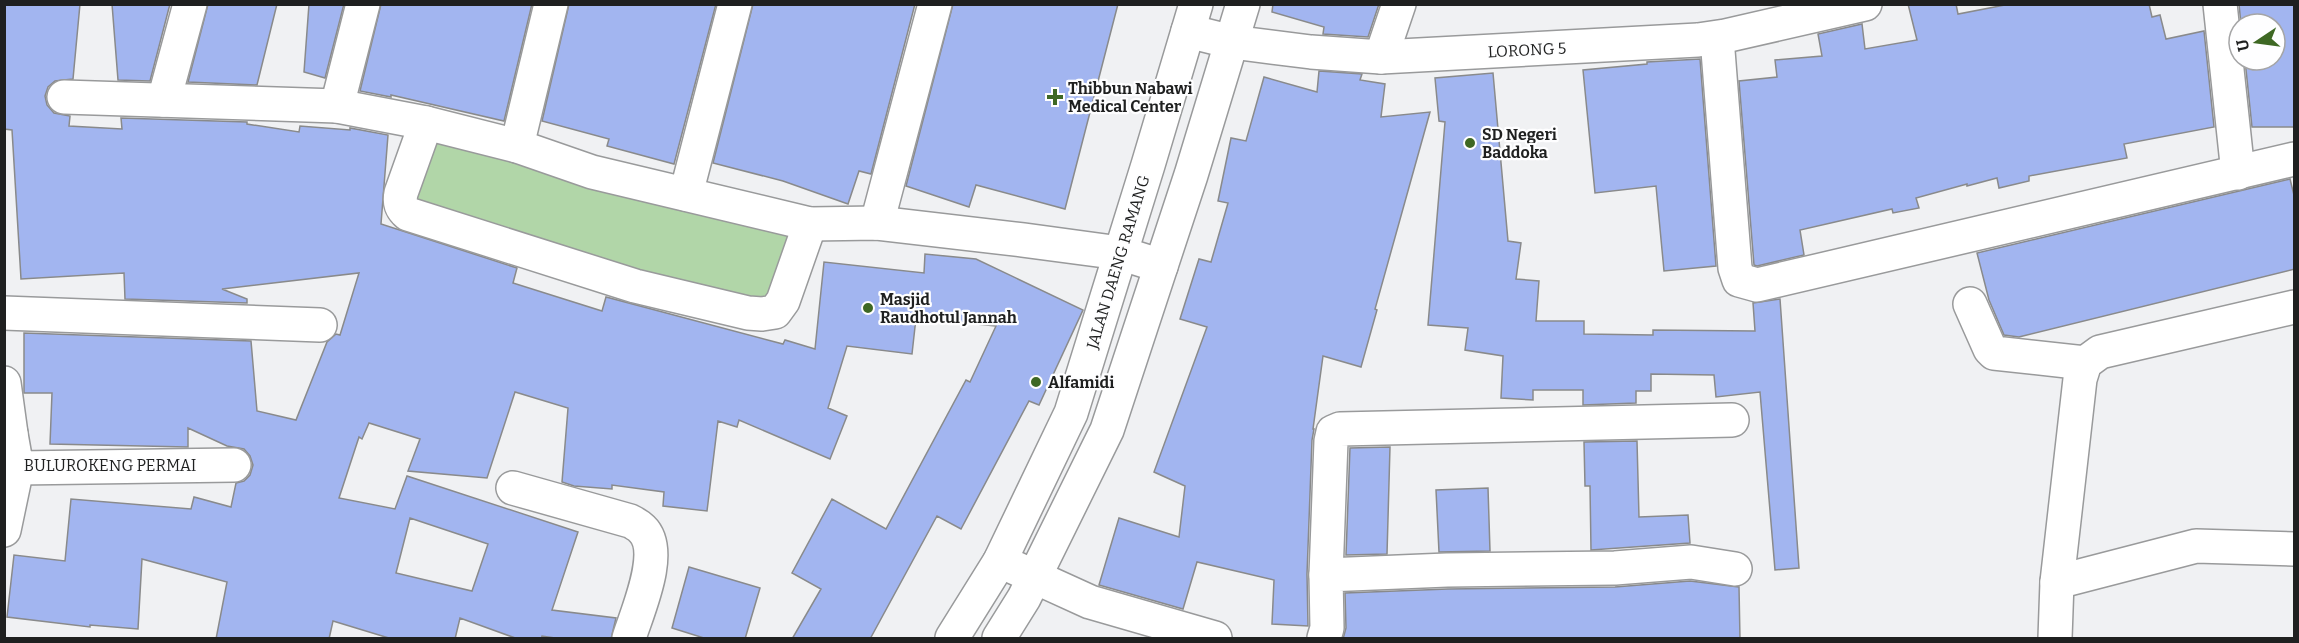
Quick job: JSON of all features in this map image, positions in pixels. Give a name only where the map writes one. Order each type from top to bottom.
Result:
[{"type":"street","points":[[164,100],[190,4]]},
{"type":"street","points":[[338,106],[363,4]]},
{"type":"street","points":[[517,146],[551,4]]},
{"type":"street","points":[[686,194],[735,4]]},
{"type":"street","points":[[877,223],[935,4]]},
{"type":"street","points":[[999,639],[1035,576],[1107,430],[1191,175],[1243,4]]},
{"type":"street","points":[[1381,57],[1399,4]]},
{"type":"street","name":"LORONG 5","points":[[1192,18],[1232,42],[1311,52],[1381,57],[1634,45],[1717,38],[1865,4]]},
{"type":"street","points":[[2220,4],[2238,173]]},
{"type":"street","name":"JALAN DAENG RAMANG","points":[[952,639],[1000,561],[1071,412],[1192,18]]},
{"type":"street","points":[[1717,38],[1735,268],[1739,280],[1747,284],[1757,285],[2295,159]]},
{"type":"street","points":[[64,97],[338,106],[426,123],[517,146],[592,172],[810,224],[877,223],[1120,253],[1161,266]]},
{"type":"street","points":[[426,123],[401,194],[402,209],[408,214],[635,286],[748,313],[775,312],[783,301],[810,224]]},
{"type":"street","points":[[1970,304],[1990,349],[1994,353],[2085,363]]},
{"type":"street","points":[[2055,639],[2057,582],[2080,379],[2085,363],[2100,352],[2295,307]]},
{"type":"street","points":[[4,313],[320,325]]},
{"type":"street","name":"BULUROKENG PERMAI","points":[[4,383],[8,434],[17,468],[234,465]]},
{"type":"street","points":[[1324,639],[1327,628],[1326,575],[1333,432],[1340,429],[1732,420]]},
{"type":"street","points":[[4,530],[17,468]]},
{"type":"street","points":[[513,488],[630,521],[643,529],[652,552],[650,573],[629,639]]},
{"type":"street","points":[[2057,582],[2196,546],[2295,549]]},
{"type":"street","points":[[1000,561],[1090,602],[1215,639]]},
{"type":"street","points":[[1326,575],[1447,570],[1615,568],[1691,562],[1735,569]]},
{"type":"green space","points":[[430,131],[795,233],[778,296],[762,305],[615,273],[409,202]]},
{"type":"building","points":[[4,4],[80,4],[73,79],[55,81],[48,87],[45,96],[47,105],[54,113],[70,116],[69,126],[122,129],[121,118],[247,122],[247,124],[299,132],[300,126],[350,130],[350,128],[388,135],[381,224],[517,268],[513,283],[602,311],[606,297],[783,344],[785,340],[815,349],[824,262],[924,273],[925,254],[976,259],[1083,310],[1039,405],[1029,401],[961,529],[937,516],[870,639],[792,639],[821,589],[792,573],[832,499],[886,529],[966,380],[970,382],[996,326],[916,318],[912,354],[847,346],[828,408],[847,416],[830,459],[739,420],[737,427],[718,421],[707,511],[663,506],[664,492],[612,485],[612,489],[574,486],[562,482],[568,408],[515,392],[487,478],[408,471],[420,439],[369,423],[362,439],[359,437],[339,498],[395,509],[407,476],[578,532],[552,610],[616,618],[611,639],[562,639],[542,636],[541,639],[518,639],[460,618],[455,639],[392,639],[333,621],[329,639],[216,639],[227,582],[142,559],[138,629],[90,625],[90,627],[7,617],[14,555],[65,561],[71,499],[191,509],[194,497],[231,507],[236,483],[244,481],[250,475],[253,465],[244,449],[227,446],[188,428],[188,447],[50,444],[52,393],[24,393],[24,333],[251,341],[257,411],[296,420],[327,342],[336,334],[340,335],[359,273],[222,289],[247,299],[247,303],[125,299],[124,273],[21,279],[12,130],[4,129]],"holes":[[[410,518],[488,544],[472,591],[396,573]]]},
{"type":"building","points":[[112,4],[170,4],[150,81],[118,80]]},
{"type":"building","points":[[208,4],[277,4],[257,85],[188,82]]},
{"type":"building","points":[[309,4],[344,4],[325,78],[304,72]]},
{"type":"building","points":[[381,4],[532,4],[504,121],[391,95],[391,97],[360,91]]},
{"type":"building","points":[[569,4],[716,4],[674,164],[607,146],[609,139],[542,121]]},
{"type":"building","points":[[753,4],[915,4],[871,174],[859,171],[848,204],[783,181],[713,163]]},
{"type":"building","points":[[953,4],[1118,4],[1065,209],[976,185],[969,207],[906,186]]},
{"type":"building","points":[[1273,4],[1379,4],[1368,37],[1323,34],[1324,27],[1272,12]]},
{"type":"building","points":[[1908,4],[1956,4],[1958,14],[2010,4],[2149,4],[2152,17],[2160,15],[2166,39],[2204,31],[2214,127],[2124,144],[2127,158],[2029,176],[2029,181],[1999,188],[1997,178],[1967,186],[1967,184],[1916,198],[1919,208],[1893,213],[1892,209],[1800,230],[1804,255],[1754,265],[1739,81],[1777,77],[1775,60],[1822,56],[1818,34],[1862,24],[1865,49],[1917,40]]},
{"type":"building","points":[[2239,4],[2295,4],[2295,127],[2252,127],[2246,72],[2287,72],[2287,12],[2240,12]]},
{"type":"building","points":[[1700,59],[1716,266],[1664,271],[1656,186],[1595,193],[1583,70],[1647,64],[1647,62]]},
{"type":"building","points":[[1319,71],[1362,74],[1360,80],[1385,84],[1381,117],[1430,112],[1361,367],[1323,356],[1312,440],[1307,574],[1308,626],[1272,624],[1274,580],[1197,562],[1183,609],[1099,585],[1119,518],[1179,537],[1185,486],[1154,472],[1207,327],[1180,319],[1199,259],[1211,262],[1228,203],[1218,201],[1231,138],[1246,141],[1264,77],[1317,92]]},
{"type":"building","points":[[1493,73],[1508,241],[1521,243],[1516,279],[1539,281],[1536,321],[1584,321],[1584,334],[1653,335],[1653,330],[1755,331],[1753,303],[1780,299],[1799,568],[1775,570],[1760,392],[1716,397],[1714,375],[1651,374],[1651,391],[1636,391],[1636,403],[1583,405],[1583,390],[1533,390],[1533,400],[1501,398],[1503,356],[1465,350],[1468,328],[1428,325],[1445,122],[1439,121],[1435,78]]},
{"type":"building","points":[[2290,179],[2295,199],[2295,269],[2019,337],[2004,335],[1989,300],[1977,253]]},
{"type":"building","points":[[1637,441],[1639,517],[1688,515],[1690,543],[1591,550],[1590,486],[1585,486],[1584,442]]},
{"type":"building","points":[[1390,447],[1387,554],[1346,555],[1350,448]]},
{"type":"building","points":[[1488,488],[1490,551],[1439,552],[1436,490]]},
{"type":"building","points":[[689,567],[760,588],[745,639],[707,639],[672,628]]},
{"type":"building","points":[[1690,581],[1739,587],[1740,639],[1343,639],[1346,628],[1345,593],[1615,587]]},
{"type":"place","name":"Thibbun Nabawi Medical Center","points":[[1055,97]]},
{"type":"place","name":"SD Negeri Baddoka","points":[[1470,143]]},
{"type":"place","name":"Masjid Raudhotul Jannah","points":[[868,308]]},
{"type":"place","name":"Alfamidi","points":[[1036,382]]}]
